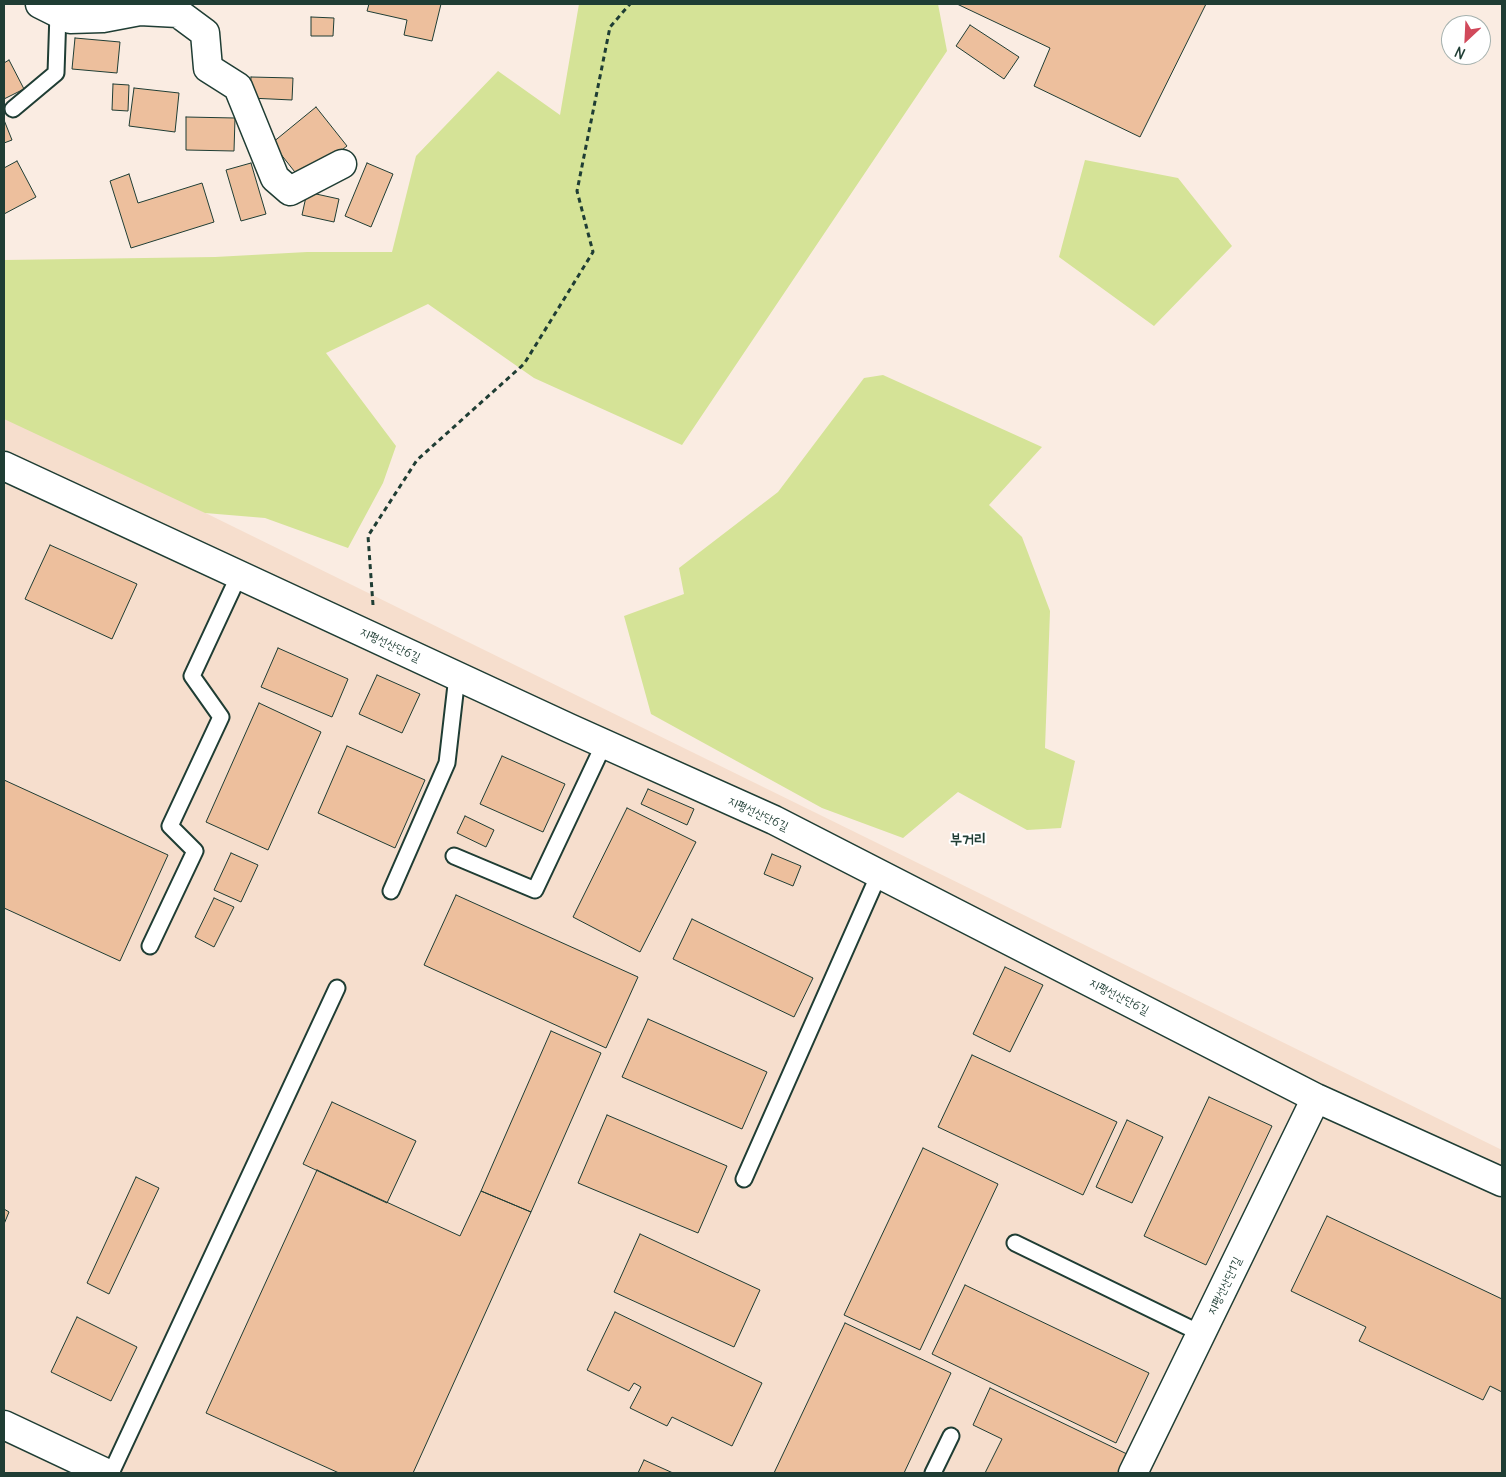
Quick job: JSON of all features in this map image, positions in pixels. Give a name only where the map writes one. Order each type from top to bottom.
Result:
[{"type":"street","points":[[49,8],[70,19],[103,18],[140,11],[178,8],[205,33],[208,68],[238,88],[275,178],[290,191],[342,164]]},
{"type":"street","name":"지평선산단6길","points":[[4,466],[604,744],[774,820],[1316,1098],[1502,1182]]},
{"type":"street","name":"지평선산단1길","points":[[1134,1473],[1316,1098]]},
{"type":"street","points":[[4,1426],[106,1473]]},
{"type":"lane","points":[[13,109],[56,73],[49,8]]},
{"type":"lane","points":[[150,946],[195,851],[170,826],[221,717],[192,676],[239,575]]},
{"type":"lane","points":[[391,891],[447,763],[457,676]]},
{"type":"lane","points":[[454,856],[535,890],[604,744]]},
{"type":"lane","points":[[744,1179],[879,874]]},
{"type":"lane","points":[[111,1473],[338,988]]},
{"type":"lane","points":[[1015,1243],[1202,1334]]},
{"type":"lane","points":[[933,1473],[951,1436]]},
{"type":"path","points":[[376,638],[368,536],[417,460],[524,364],[593,252],[577,191],[610,27],[630,4]]},
{"type":"shaded area","points":[[4,414],[1502,1150],[1502,1473],[4,1473]]},
{"type":"green space","points":[[579,4],[938,4],[947,51],[682,445],[534,378],[428,304],[326,353],[396,446],[383,483],[348,548],[265,518],[205,513],[4,419],[4,260],[215,257],[307,252],[392,252],[416,156],[498,71],[560,115]]},
{"type":"green space","points":[[1085,160],[1178,178],[1232,246],[1154,326],[1059,257]]},
{"type":"green space","points":[[883,375],[1042,447],[989,505],[1022,537],[1050,611],[1045,748],[1075,761],[1061,828],[1027,830],[958,792],[903,838],[822,808],[651,714],[624,616],[684,594],[679,568],[778,492],[864,378]]},
{"type":"building","points":[[369,4],[441,4],[432,41],[404,35],[407,20],[367,11]]},
{"type":"building","points":[[957,4],[1206,4],[1140,137],[1034,86],[1050,48]]},
{"type":"building","points":[[311,17],[334,18],[333,36],[311,36]]},
{"type":"building","points":[[970,25],[1019,57],[1004,79],[956,46]]},
{"type":"building","points":[[75,38],[120,42],[117,73],[72,69]]},
{"type":"building","points":[[9,60],[24,89],[4,99],[4,63]]},
{"type":"building","points":[[251,77],[293,78],[292,100],[250,98]]},
{"type":"building","points":[[113,84],[129,85],[128,111],[112,110]]},
{"type":"building","points":[[134,88],[179,93],[175,132],[129,126]]},
{"type":"building","points":[[316,107],[347,146],[302,181],[272,143]]},
{"type":"building","points":[[186,117],[235,118],[234,151],[186,150]]},
{"type":"building","points":[[4,120],[12,140],[4,143]]},
{"type":"building","points":[[17,161],[36,197],[4,214],[4,168]]},
{"type":"building","points":[[251,163],[266,214],[241,221],[226,170]]},
{"type":"building","points":[[367,163],[393,174],[371,227],[345,216]]},
{"type":"building","points":[[129,174],[138,203],[202,183],[214,222],[131,248],[110,181]]},
{"type":"building","points":[[307,192],[339,199],[334,222],[302,215]]},
{"type":"building","points":[[50,545],[137,584],[112,639],[25,599]]},
{"type":"building","points":[[278,648],[348,679],[332,717],[261,687]]},
{"type":"building","points":[[377,675],[420,694],[402,733],[359,714]]},
{"type":"building","points":[[259,703],[321,732],[268,850],[206,822]]},
{"type":"building","points":[[347,746],[425,780],[395,848],[318,813]]},
{"type":"building","points":[[502,756],[565,784],[543,832],[480,804]]},
{"type":"building","points":[[4,780],[168,855],[120,961],[4,908]]},
{"type":"building","points":[[648,789],[694,809],[687,825],[641,804]]},
{"type":"building","points":[[627,808],[696,842],[640,952],[573,917]]},
{"type":"building","points":[[465,816],[494,830],[486,847],[457,833]]},
{"type":"building","points":[[231,853],[258,865],[241,902],[214,890]]},
{"type":"building","points":[[772,854],[801,866],[793,886],[764,874]]},
{"type":"building","points":[[456,895],[638,977],[606,1048],[424,965]]},
{"type":"building","points":[[214,898],[234,907],[214,947],[195,937]]},
{"type":"building","points":[[692,919],[813,978],[794,1017],[673,959]]},
{"type":"building","points":[[1005,967],[1043,985],[1010,1052],[973,1034]]},
{"type":"building","points":[[648,1019],[767,1072],[742,1129],[622,1077]]},
{"type":"building","points":[[551,1031],[601,1053],[531,1212],[481,1191]]},
{"type":"building","points":[[972,1055],[1117,1122],[1083,1195],[938,1127]]},
{"type":"building","points":[[1209,1097],[1272,1126],[1206,1265],[1144,1236]]},
{"type":"building","points":[[332,1102],[416,1141],[387,1203],[303,1164]]},
{"type":"building","points":[[607,1115],[727,1166],[698,1233],[578,1183]]},
{"type":"building","points":[[1127,1120],[1163,1137],[1132,1203],[1096,1187]]},
{"type":"building","points":[[923,1148],[998,1184],[920,1350],[844,1315]]},
{"type":"building","points":[[317,1170],[460,1236],[481,1191],[531,1212],[413,1473],[339,1473],[206,1413]]},
{"type":"building","points":[[136,1177],[159,1188],[109,1294],[87,1283]]},
{"type":"building","points":[[4,1209],[9,1212],[4,1224]]},
{"type":"building","points":[[1327,1216],[1502,1299],[1502,1392],[1490,1386],[1483,1400],[1359,1341],[1366,1327],[1291,1291]]},
{"type":"building","points":[[640,1234],[760,1290],[734,1347],[614,1292]]},
{"type":"building","points":[[965,1285],[1149,1373],[1116,1443],[932,1354]]},
{"type":"building","points":[[615,1312],[762,1383],[732,1446],[672,1417],[667,1426],[630,1408],[641,1387],[634,1383],[629,1391],[587,1370]]},
{"type":"building","points":[[77,1317],[137,1347],[111,1401],[51,1372]]},
{"type":"building","points":[[845,1323],[951,1373],[904,1473],[774,1473]]},
{"type":"building","points":[[990,1388],[1129,1455],[1120,1473],[985,1473],[1002,1439],[973,1425]]},
{"type":"building","points":[[644,1460],[673,1473],[638,1473]]},
{"type":"district","name":"부거리","points":[[968,840]]}]
